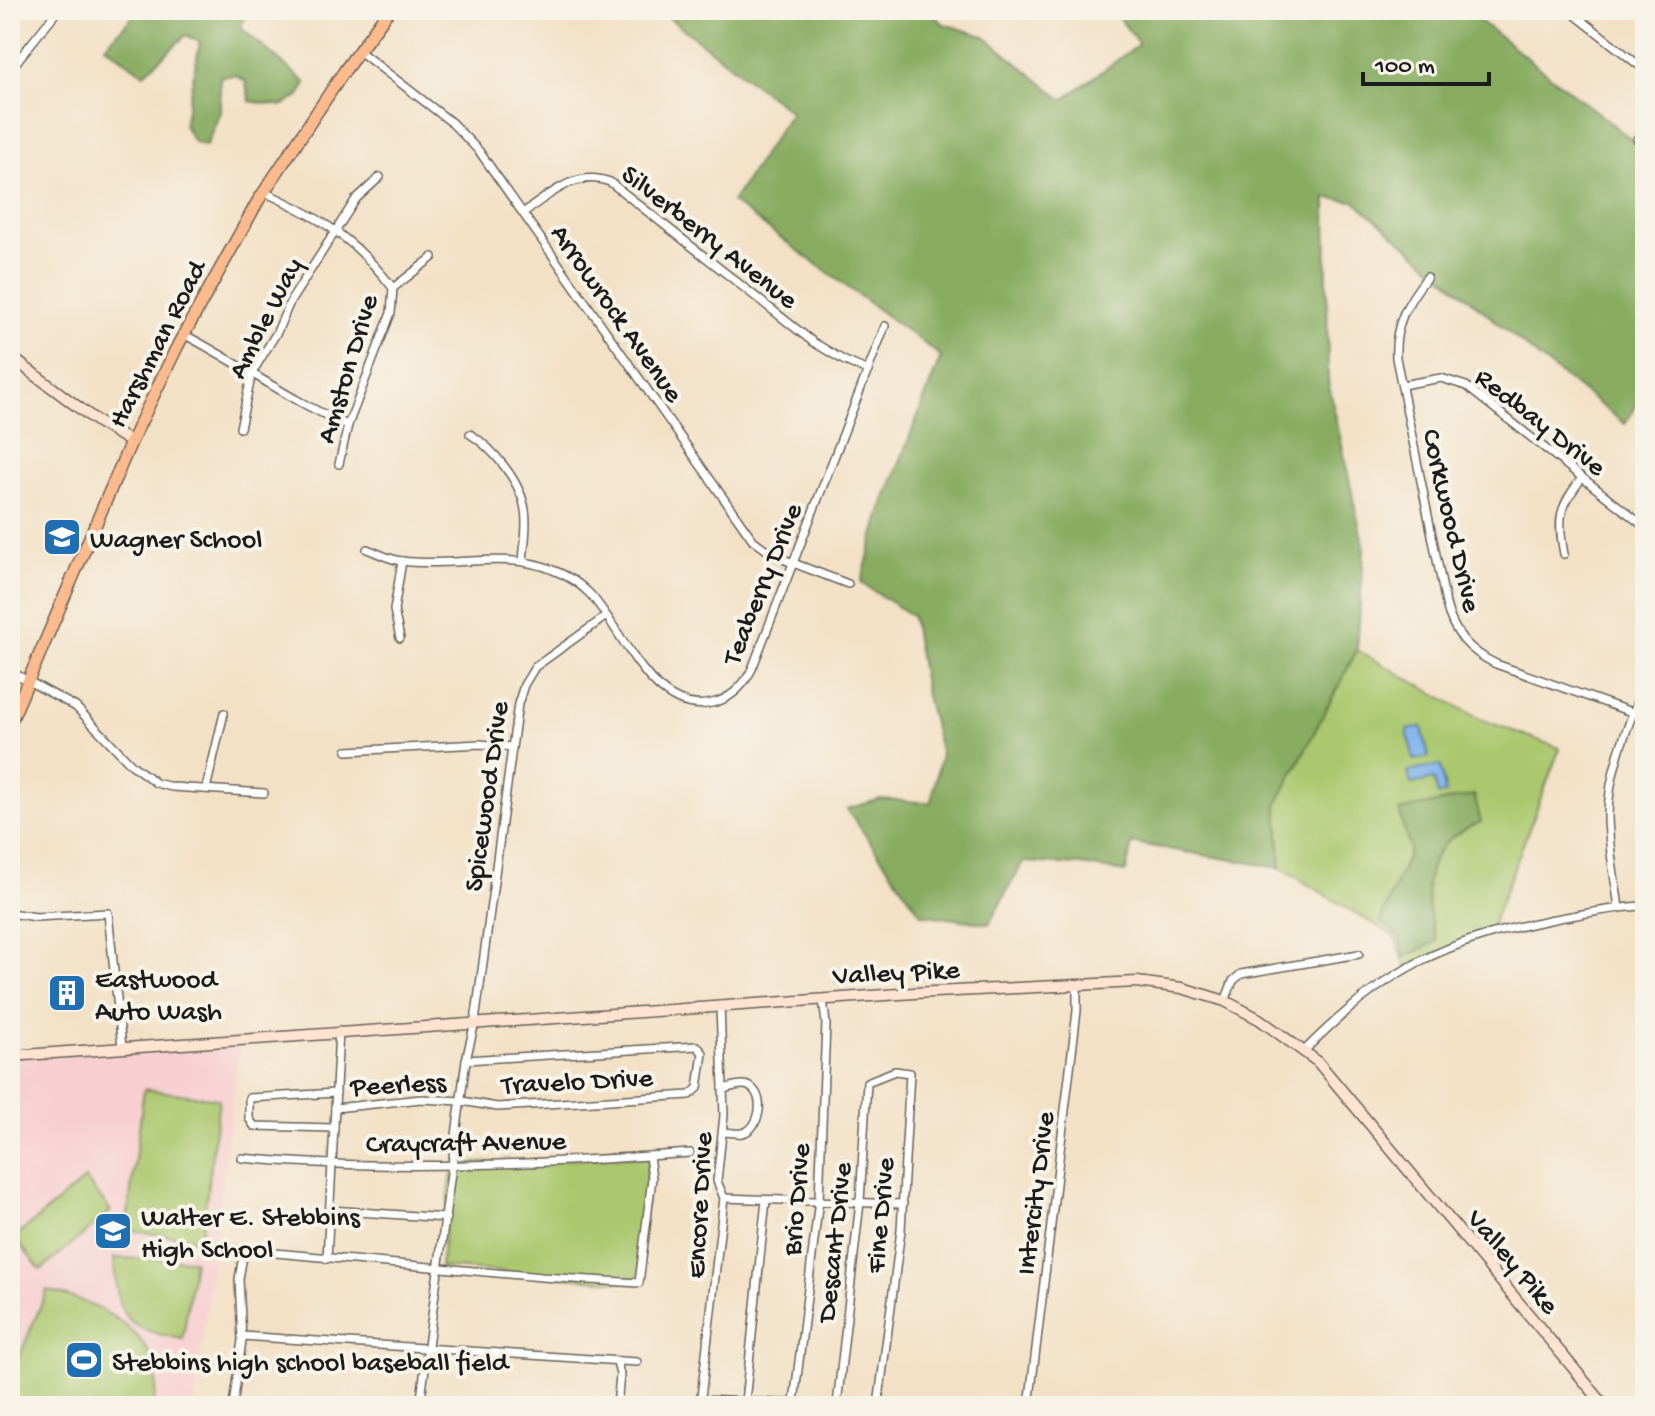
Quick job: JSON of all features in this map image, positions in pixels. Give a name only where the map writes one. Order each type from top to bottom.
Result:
[{"type":"main road","name":"Harshman Road","points":[[10,723],[131,442],[183,334],[264,192],[389,10]]},
{"type":"street","points":[[10,70],[58,10]]},
{"type":"street","points":[[1569,10],[1645,70]]},
{"type":"street","name":"Arrowrock Avenue","points":[[359,51],[466,136],[524,212],[745,531],[765,550],[848,584]]},
{"type":"street","points":[[1637,139],[1645,129]]},
{"type":"street","name":"Amble Way","points":[[240,428],[252,373],[277,332],[290,302],[356,199],[380,177]]},
{"type":"street","name":"Silverberry Avenue","points":[[524,212],[576,180],[593,177],[610,182],[813,342],[868,371]]},
{"type":"street","points":[[264,192],[336,230],[373,262],[393,288]]},
{"type":"street","name":"Amston Drive","points":[[339,464],[348,425],[383,340],[391,313],[393,288],[433,257]]},
{"type":"street","name":"Corkwood Drive","points":[[1427,277],[1410,300],[1399,324],[1395,346],[1446,604],[1459,636],[1475,652],[1496,664],[1634,713]]},
{"type":"street","name":"Teaberry Drive","points":[[367,549],[402,561],[523,561],[552,569],[579,584],[594,599],[661,691],[689,704],[715,703],[732,694],[747,678],[885,326]]},
{"type":"street","points":[[183,334],[310,409],[348,425]]},
{"type":"street","points":[[10,356],[98,422],[131,442]]},
{"type":"street","name":"Redbay Drive","points":[[1402,385],[1441,378],[1458,382],[1645,527]]},
{"type":"street","points":[[470,434],[487,446],[523,499],[526,518],[523,561]]},
{"type":"street","points":[[1564,554],[1559,529],[1562,508],[1582,478]]},
{"type":"street","points":[[400,638],[394,610],[402,561]]},
{"type":"street","name":"Spicewood Drive","points":[[420,1406],[518,704],[528,676],[542,660],[605,617]]},
{"type":"street","points":[[10,671],[76,707],[132,765],[156,783],[264,793]]},
{"type":"street","points":[[1619,908],[1610,855],[1609,801],[1617,759],[1645,682]]},
{"type":"street","points":[[206,789],[224,713]]},
{"type":"street","points":[[347,751],[480,744],[512,747]]},
{"type":"street","points":[[1305,1050],[1373,989],[1406,967],[1449,947],[1514,927],[1645,906]]},
{"type":"street","points":[[10,913],[36,917],[108,913],[122,1047]]},
{"type":"street","points":[[1225,1001],[1233,981],[1241,974],[1359,954]]},
{"type":"street","name":"Valley Pike","points":[[10,1056],[720,1005],[1077,984],[1157,984],[1201,992],[1259,1019],[1305,1050],[1338,1083],[1605,1406]]},
{"type":"street","name":"Intercity Drive","points":[[1029,1406],[1077,1011],[1077,984]]},
{"type":"street","name":"Brio Drive","points":[[794,1402],[819,1200],[826,1024],[823,999]]},
{"type":"street","name":"Encore Drive","points":[[700,1403],[724,1198],[717,1181],[723,1132],[720,1005]]},
{"type":"street","points":[[327,1259],[339,1031]]},
{"type":"street","name":"Travelo Drive","points":[[462,1101],[497,1107],[694,1093],[698,1088],[703,1053],[697,1046],[466,1060]]},
{"type":"street","name":"Fine Drive","points":[[867,1082],[895,1071],[910,1073],[903,1204],[878,1406]]},
{"type":"street","name":"Descant Drive","points":[[837,1405],[860,1202],[867,1082]]},
{"type":"street","points":[[723,1089],[743,1085],[750,1087],[757,1093],[759,1108],[748,1130],[743,1133],[723,1132]]},
{"type":"street","points":[[334,1128],[254,1126],[249,1118],[249,1098],[336,1093]]},
{"type":"street","name":"Peerless","points":[[335,1108],[421,1099],[462,1101]]},
{"type":"street","name":"Craycraft Avenue","points":[[242,1158],[396,1166],[690,1153]]},
{"type":"street","points":[[231,1249],[639,1283],[652,1178],[649,1156]]},
{"type":"street","points":[[724,1198],[903,1204]]},
{"type":"street","points":[[745,1402],[766,1200]]},
{"type":"street","points":[[330,1210],[446,1218]]},
{"type":"street","points":[[233,1406],[242,1336],[239,1279],[244,1250]]},
{"type":"street","points":[[242,1336],[637,1362]]},
{"type":"street","points":[[617,1361],[620,1375],[617,1406]]},
{"type":"street","points":[[700,1403],[794,1402],[855,1406]]},
{"type":"shaded area","name":"Walter E. Stebbins High School","points":[[240,1038],[194,1406],[10,1406],[10,1056]]},
{"type":"green space","points":[[139,10],[246,10],[241,28],[306,83],[299,96],[282,106],[250,101],[245,81],[235,75],[220,77],[220,113],[206,146],[194,142],[184,125],[200,42],[186,35],[144,74],[105,46]]},
{"type":"green space","points":[[659,10],[927,10],[944,24],[984,36],[1063,100],[1139,44],[1113,10],[1466,10],[1645,150],[1645,391],[1625,424],[1538,357],[1354,201],[1326,198],[1328,381],[1364,548],[1357,650],[1277,804],[1281,868],[1132,843],[1126,872],[1081,865],[1023,862],[989,924],[921,914],[847,809],[880,799],[931,803],[941,754],[926,696],[912,616],[861,583],[881,511],[941,356],[732,202],[791,112]]},
{"type":"green space","points":[[1357,650],[1480,719],[1560,748],[1489,933],[1406,967],[1395,937],[1281,868],[1277,804]]},
{"type":"green space","points":[[1474,795],[1481,822],[1447,842],[1436,855],[1430,870],[1428,903],[1437,941],[1405,957],[1399,936],[1380,921],[1410,850],[1399,811]]},
{"type":"green space","points":[[144,1089],[219,1099],[201,1240],[126,1230]]},
{"type":"green space","points":[[649,1156],[639,1283],[440,1267],[453,1164]]},
{"type":"green space","points":[[85,1179],[111,1211],[41,1270],[14,1238]]},
{"type":"green space","points":[[114,1258],[194,1260],[183,1339],[147,1330],[127,1317],[117,1294]]},
{"type":"green space","name":"Stebbins high school baseball field","points":[[47,1290],[89,1304],[128,1327],[152,1361],[156,1382],[153,1406],[10,1406],[10,1379]]},
{"type":"water","points":[[1422,727],[1429,757],[1414,760],[1407,730]]},
{"type":"water","points":[[1440,765],[1446,794],[1438,795],[1434,779],[1411,784],[1408,772]]},
{"type":"place","name":"Wagner School","points":[[62,537]]},
{"type":"place","name":"Eastwood Auto Wash","points":[[67,993]]},
{"type":"place","name":"Walter E. Stebbins High School","points":[[113,1231]]},
{"type":"place","name":"Stebbins high school baseball field","points":[[84,1360]]}]
